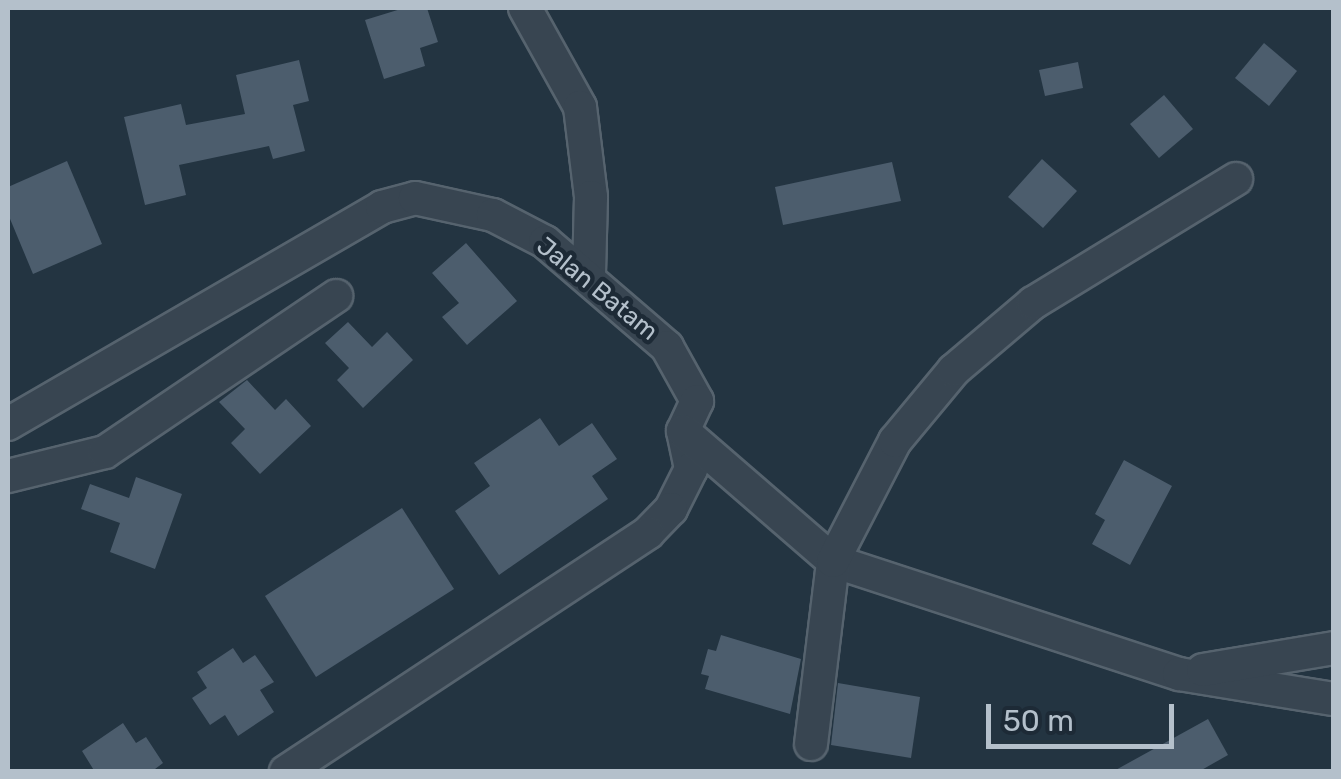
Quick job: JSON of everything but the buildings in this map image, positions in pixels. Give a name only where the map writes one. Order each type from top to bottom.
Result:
[{"type":"street","points":[[526,8],[580,107],[591,197],[588,275]]},
{"type":"street","points":[[811,744],[833,561],[894,441],[954,370],[1070,276],[1236,179]]},
{"type":"street","name":"Jalan Batam","points":[[8,424],[398,202],[429,200],[492,214],[545,242],[588,275],[667,347],[697,401],[683,431],[691,469],[671,508],[648,533],[286,772]]},
{"type":"street","points":[[8,476],[105,452],[336,296]]},
{"type":"street","points":[[683,431],[833,561],[1179,674],[1334,699]]},
{"type":"street","points":[[1179,674],[1334,648]]}]
